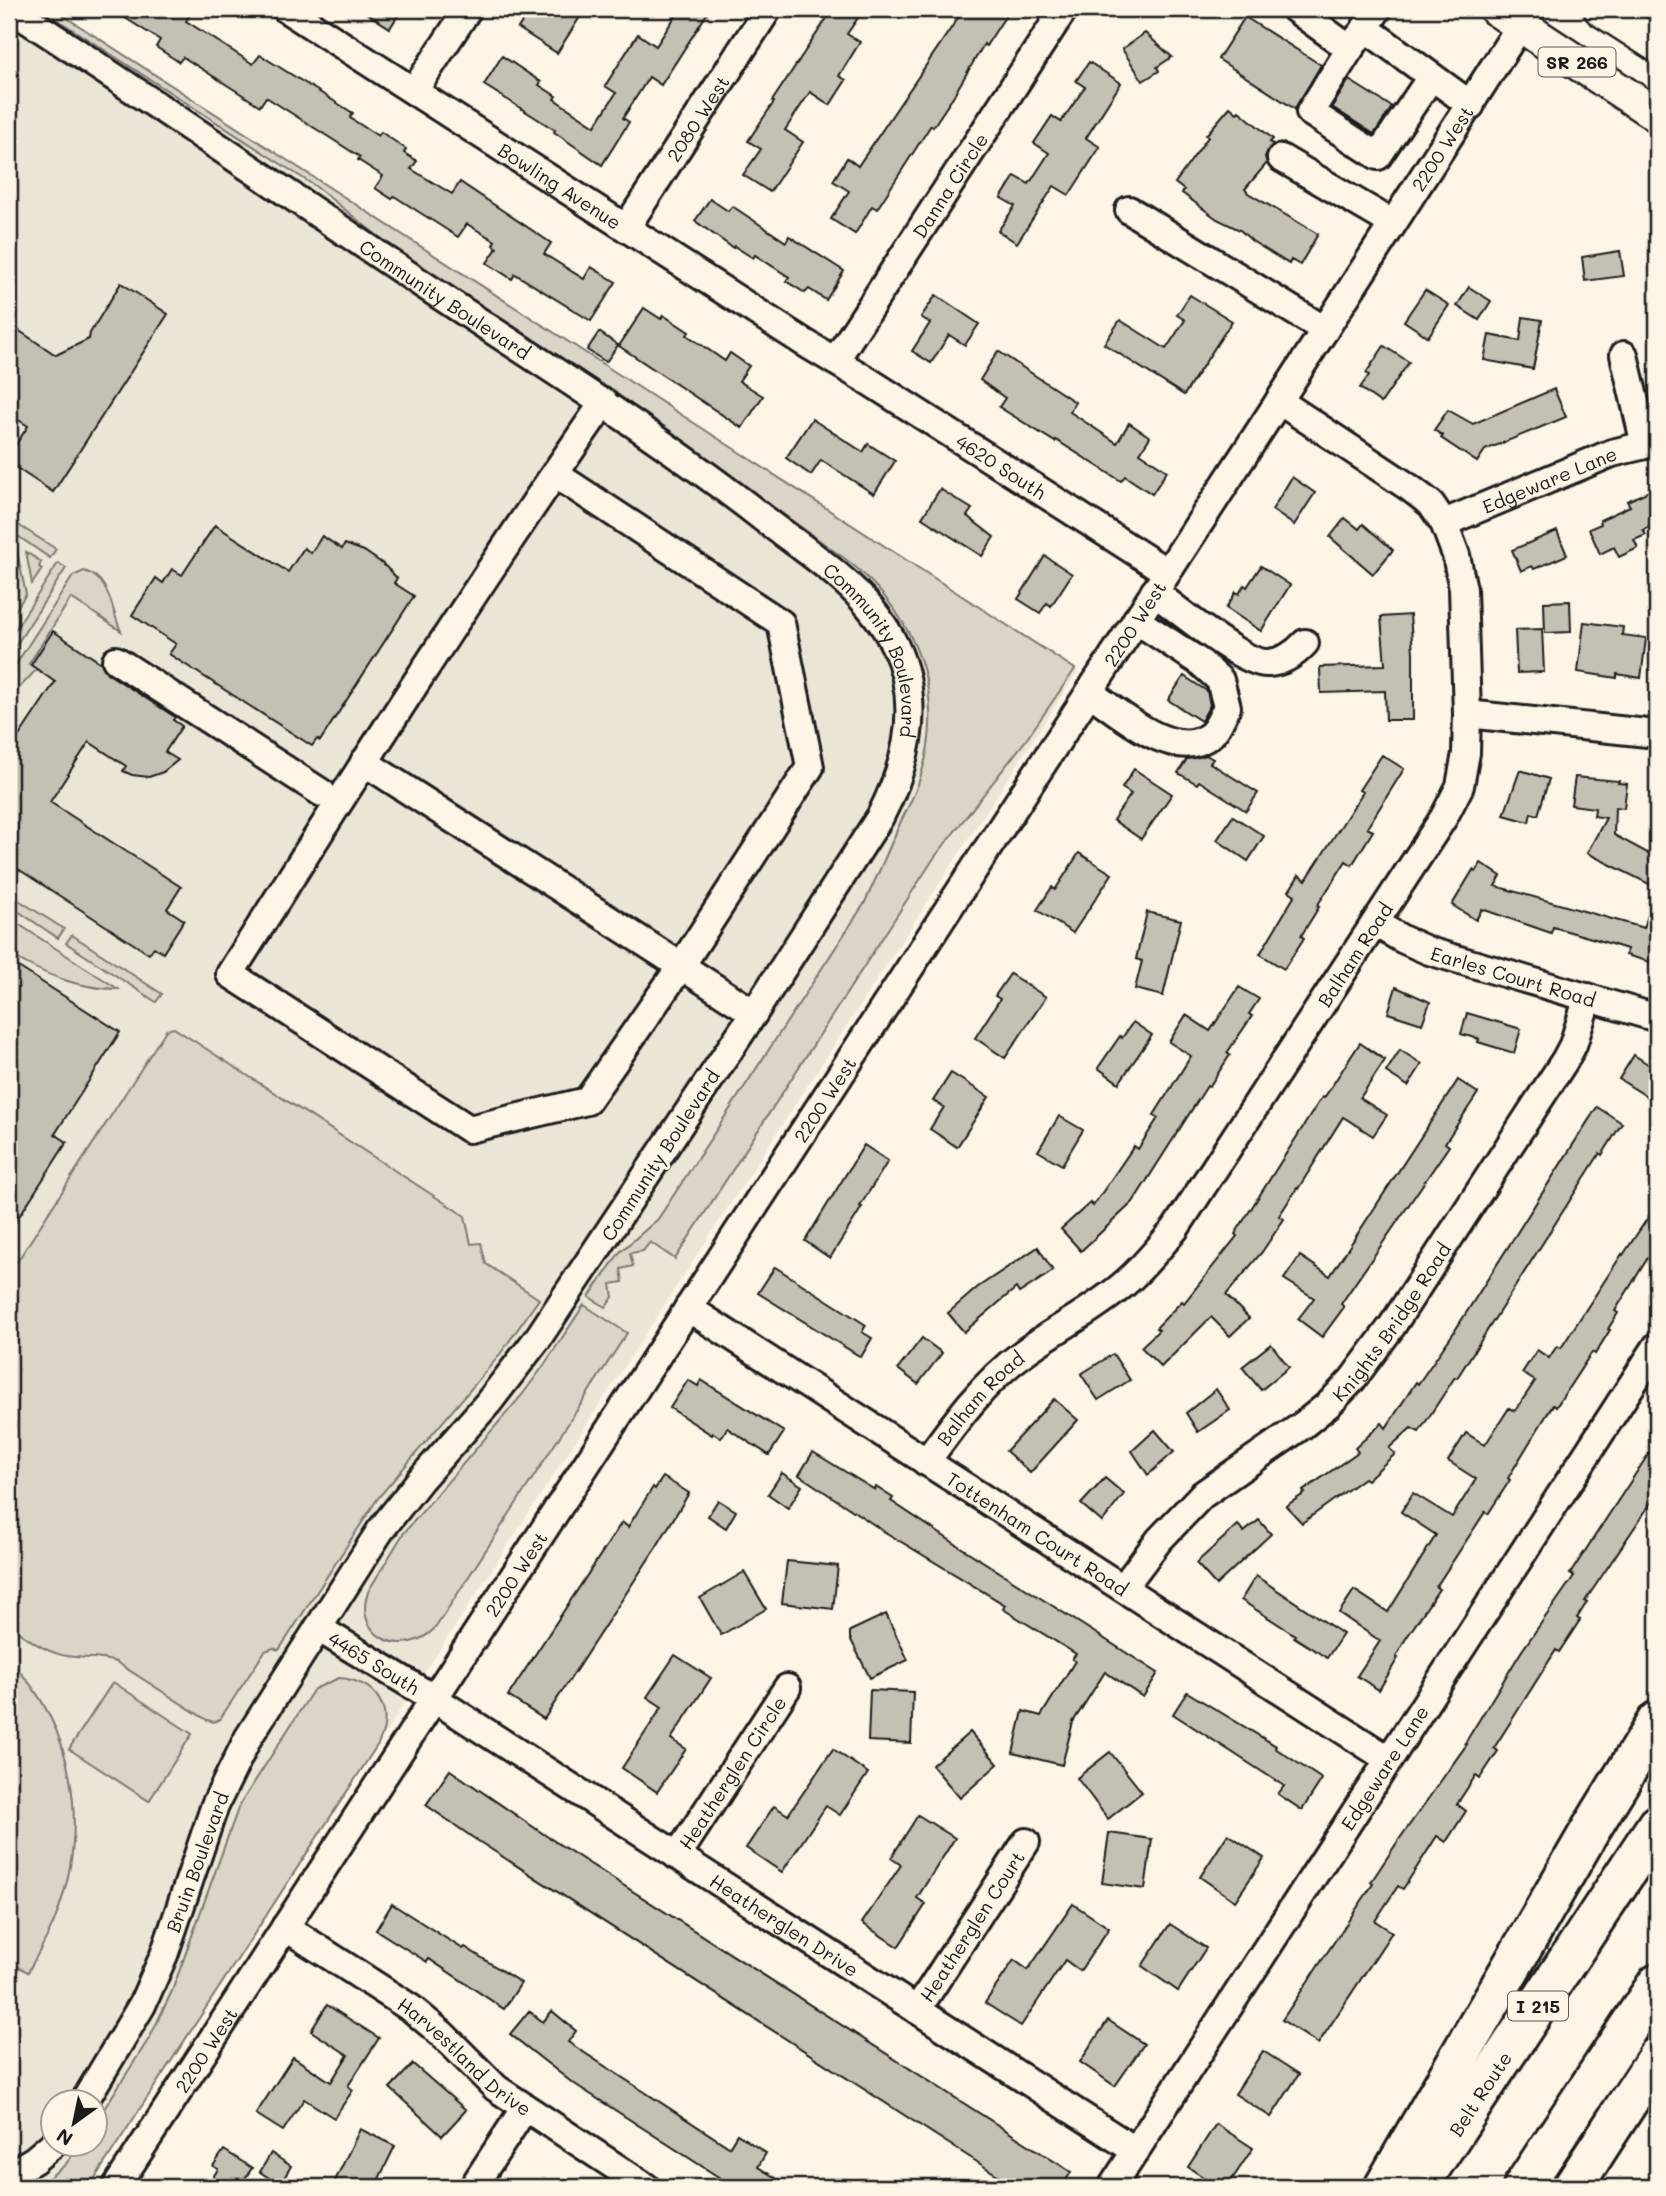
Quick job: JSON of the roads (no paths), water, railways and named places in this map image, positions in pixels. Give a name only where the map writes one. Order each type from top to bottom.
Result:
[{"type":"highway","points":[[1384,2187],[1584,1841],[1657,1721]]},
{"type":"highway","name":"Belt Route","points":[[1418,2187],[1657,1825]]},
{"type":"highway","points":[[1522,2187],[1657,1984]]},
{"type":"highway","points":[[1573,2187],[1657,2057]]},
{"type":"main road","name":"SR 266","points":[[1601,9],[1657,45]]},
{"type":"main road","name":"SR 266","points":[[1516,14],[1657,114]]},
{"type":"street","name":"Community Boulevard","points":[[10,9],[604,402],[738,498],[846,582],[873,611],[894,644],[908,686],[910,729],[903,762],[892,794],[867,839],[538,1338],[488,1403],[388,1521],[318,1628]]},
{"type":"street","name":"Bowling Avenue","points":[[286,9],[835,361]]},
{"type":"street","points":[[414,91],[468,9]]},
{"type":"street","name":"2080 West","points":[[626,228],[768,9]]},
{"type":"street","name":"Danna Circle","points":[[835,361],[1064,9]]},
{"type":"street","points":[[1295,9],[1364,29],[1471,105]]},
{"type":"street","name":"2200 West","points":[[116,2187],[1471,105],[1516,14]]},
{"type":"street","points":[[1364,29],[1310,113],[1378,156],[1431,77]]},
{"type":"street","points":[[1282,158],[1392,223]]},
{"type":"street","points":[[1129,210],[1325,330]]},
{"type":"street","points":[[1624,355],[1651,444]]},
{"type":"street","name":"4620 South","points":[[835,361],[1161,582],[1245,657],[1267,663],[1292,656],[1305,643]]},
{"type":"street","name":"Balham Road","points":[[926,1462],[959,1417],[998,1374],[1022,1353],[1124,1284],[1156,1252],[1193,1202],[1444,817],[1460,786],[1466,753],[1467,714],[1463,589],[1456,555],[1444,523],[1431,504],[1410,488],[1279,401]]},
{"type":"street","points":[[555,474],[780,623],[810,767],[681,966],[587,1101],[469,1129],[230,974],[364,762],[555,474],[604,402]]},
{"type":"street","name":"Edgeware Lane","points":[[1444,523],[1612,453],[1651,444]]},
{"type":"street","points":[[1090,692],[1162,740],[1187,746],[1210,735],[1227,708],[1220,680],[1201,663],[1136,620]]},
{"type":"street","points":[[116,660],[323,793]]},
{"type":"street","points":[[1467,714],[1657,734]]},
{"type":"street","points":[[364,762],[754,1013]]},
{"type":"street","name":"Earles Court Road","points":[[1375,923],[1429,951],[1657,1018]]},
{"type":"street","name":"Knights Bridge Road","points":[[1123,1588],[1159,1539],[1202,1495],[1303,1425],[1329,1404],[1359,1371],[1392,1326],[1565,1060],[1573,1045],[1588,998]]},
{"type":"street","name":"Tottenham Court Road","points":[[688,1308],[1388,1759]]},
{"type":"street","name":"Edgeware Lane","points":[[1112,2187],[1657,1346]]},
{"type":"street","name":"4465 South","points":[[318,1628],[433,1698]]},
{"type":"street","name":"Bruin Boulevard","points":[[93,2088],[142,2005],[159,1968],[215,1805],[230,1771],[318,1628]]},
{"type":"street","name":"Heatherglen Circle","points":[[677,1856],[787,1688]]},
{"type":"street","name":"Heatherglen Drive","points":[[433,1698],[1136,2151]]},
{"type":"street","name":"Heatherglen Court","points":[[917,2010],[1026,1842]]},
{"type":"street","name":"Harvestland Drive","points":[[285,1927],[412,2010],[442,2034],[496,2088],[524,2109],[646,2187]]},
{"type":"street","points":[[473,2187],[524,2109]]},
{"type":"street","points":[[9,2175],[38,2157]]}]
